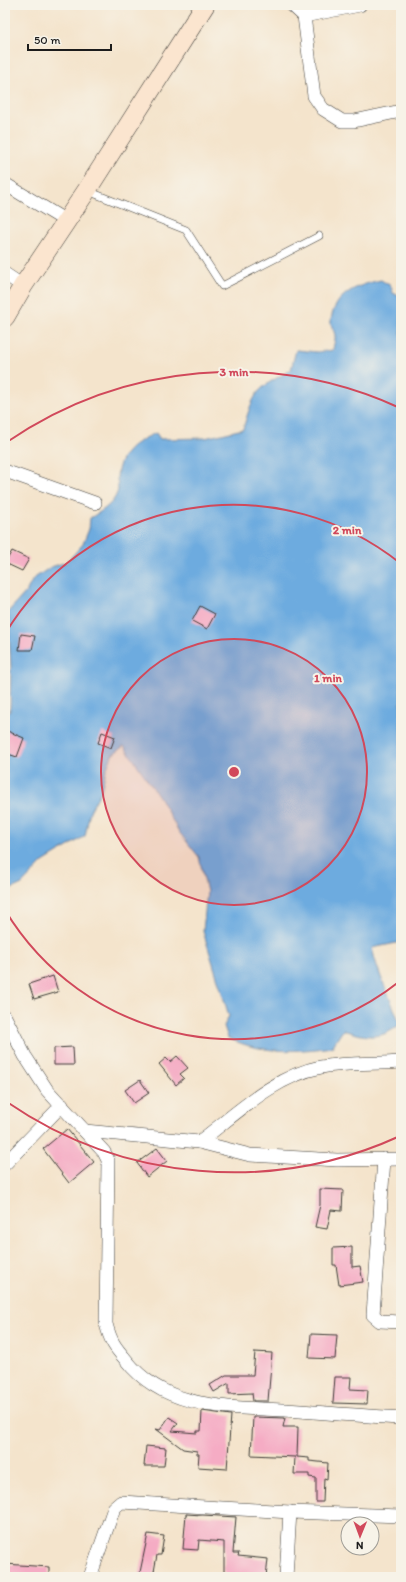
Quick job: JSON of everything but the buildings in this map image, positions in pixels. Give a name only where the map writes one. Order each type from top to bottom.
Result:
[{"type":"street","points":[[5,317],[23,286],[87,190],[205,5]]},
{"type":"street","points":[[292,5],[304,16],[314,96],[323,109],[342,121],[354,121],[401,111]]},
{"type":"street","points":[[304,16],[360,5]]},
{"type":"street","points":[[5,184],[66,221]]},
{"type":"street","points":[[5,274],[23,286]]},
{"type":"street","points":[[5,471],[95,503]]},
{"type":"street","points":[[5,1017],[25,1056],[47,1090],[104,1152],[108,1160],[106,1324],[110,1341],[131,1367],[148,1383],[170,1395],[206,1405],[401,1418]]},
{"type":"street","points":[[199,1142],[264,1092],[292,1077],[322,1067],[401,1062]]},
{"type":"street","points":[[5,1164],[62,1105]]},
{"type":"street","points":[[85,1132],[199,1142],[250,1155],[337,1160],[401,1159]]},
{"type":"street","points":[[384,1159],[373,1315],[380,1322],[401,1322]]},
{"type":"street","points":[[90,1577],[114,1508],[121,1502],[290,1512],[401,1516]]},
{"type":"street","points":[[286,1577],[290,1512]]},
{"type":"lane","points":[[87,190],[186,230],[222,286],[319,236]]},
{"type":"water","points":[[381,280],[391,286],[393,293],[401,297],[401,942],[372,948],[381,977],[400,1024],[386,1033],[373,1036],[366,1036],[343,1030],[332,1047],[292,1051],[253,1047],[228,1038],[224,1026],[229,1016],[203,931],[207,892],[199,857],[179,832],[160,798],[124,746],[113,754],[106,770],[101,791],[90,811],[85,836],[43,862],[22,884],[5,892],[5,716],[10,711],[11,667],[8,612],[26,592],[33,579],[51,567],[67,562],[83,544],[89,529],[90,518],[106,508],[117,493],[118,469],[121,461],[129,449],[141,440],[156,433],[160,439],[205,438],[243,429],[250,406],[258,392],[270,382],[291,370],[296,350],[317,352],[333,350],[335,337],[331,320],[337,303],[356,288]]}]
